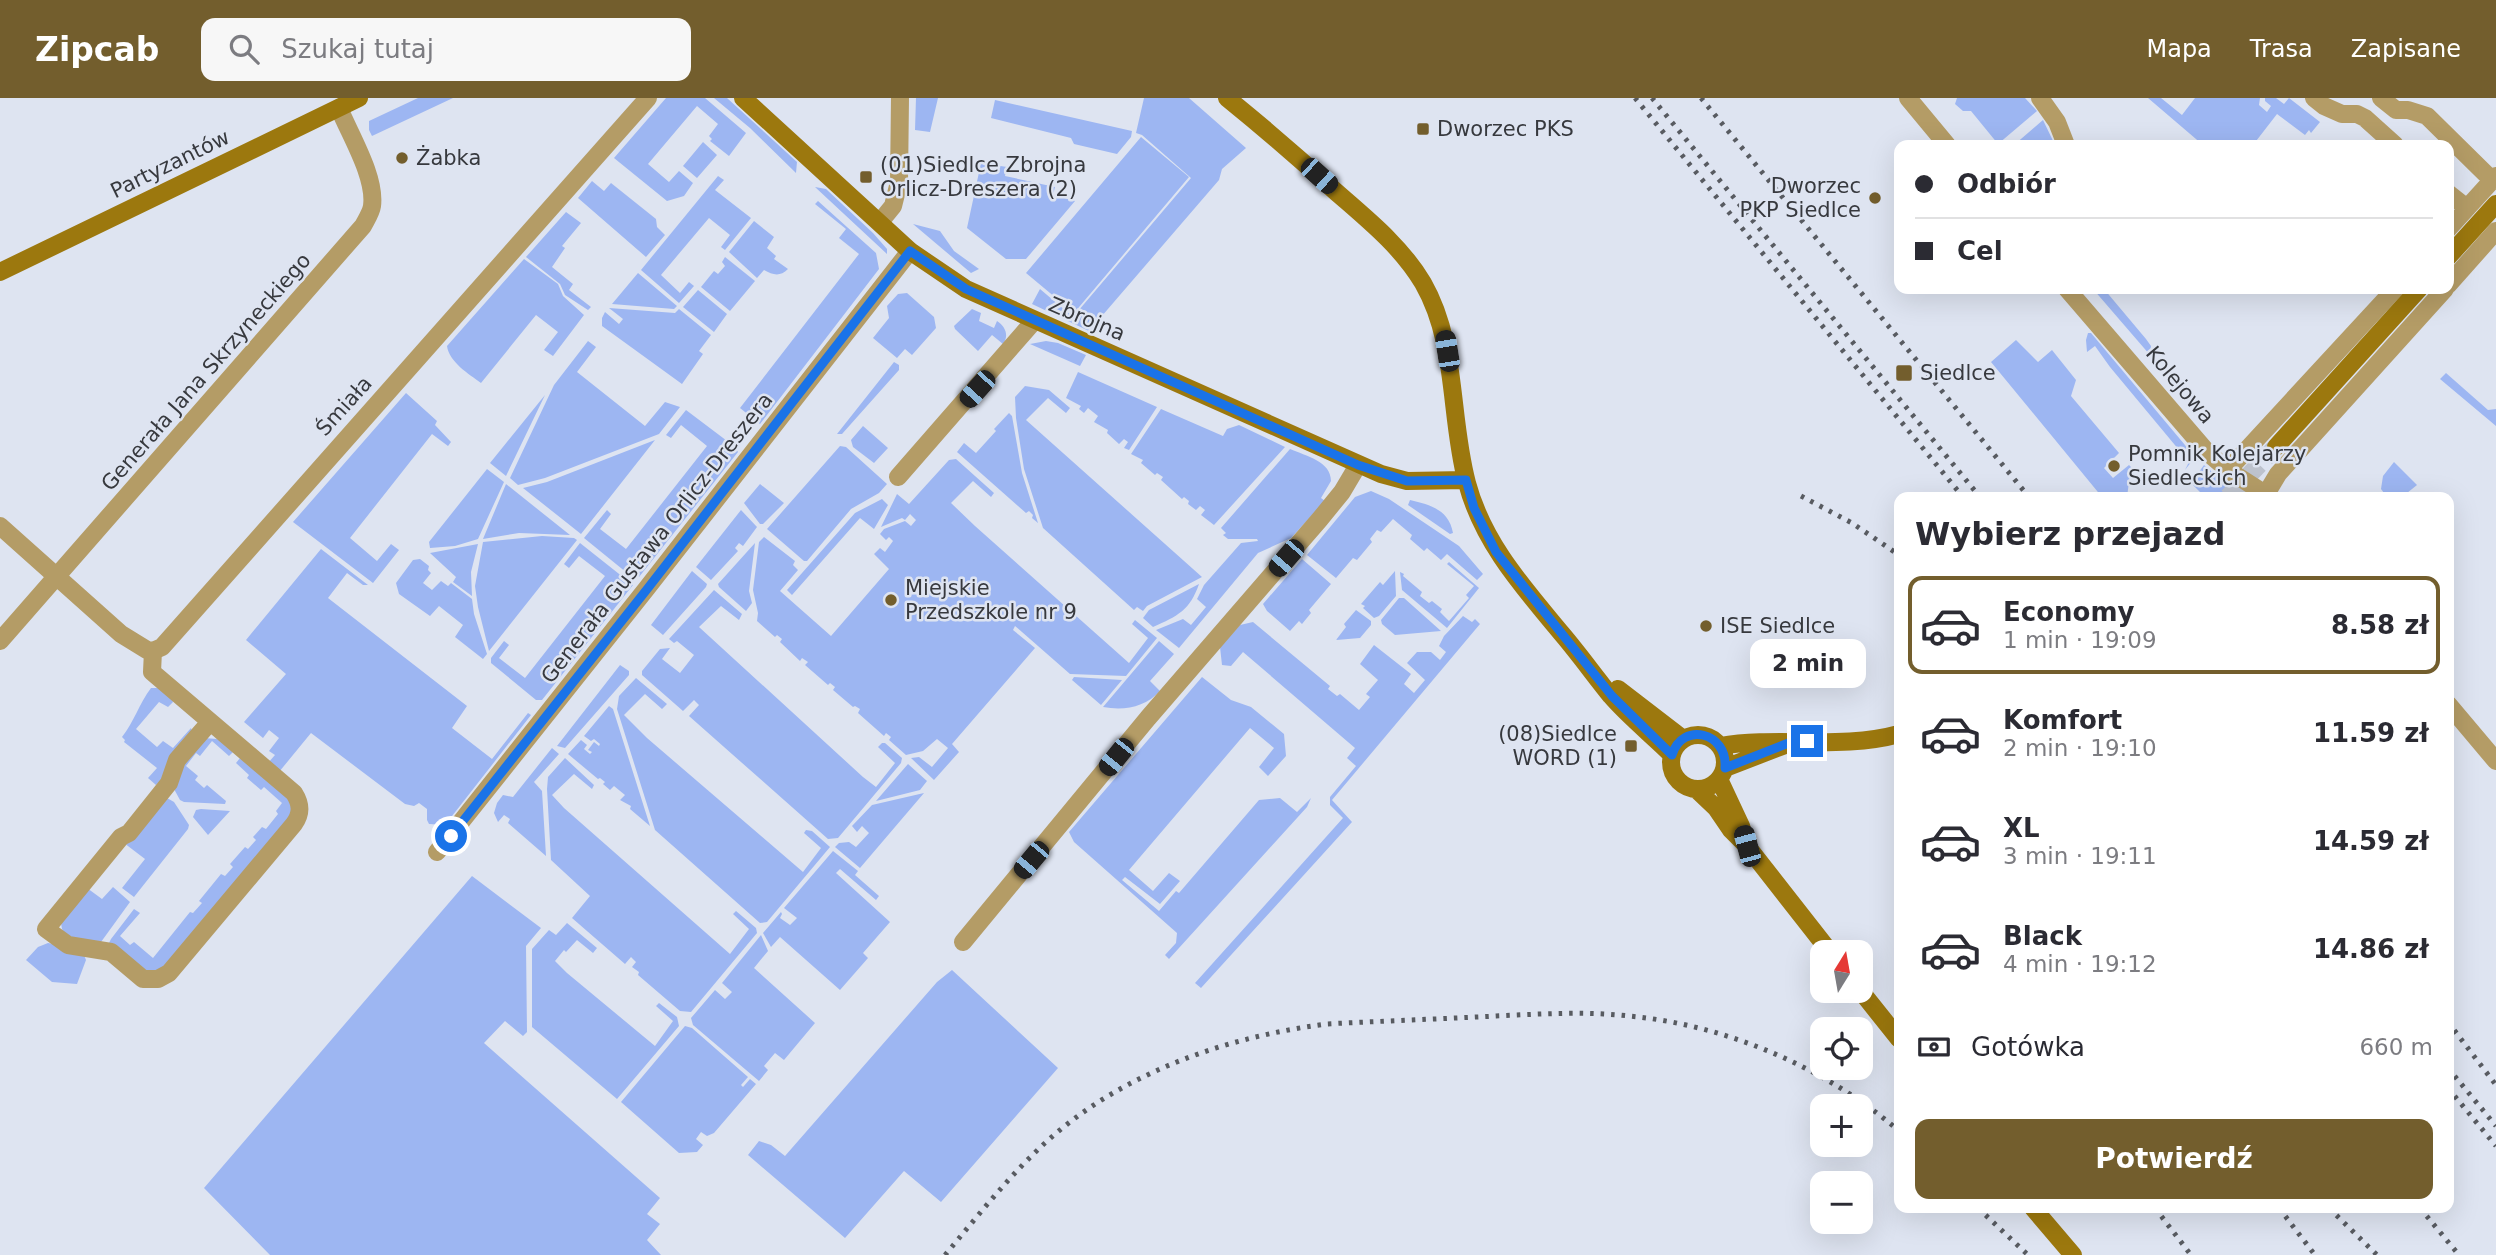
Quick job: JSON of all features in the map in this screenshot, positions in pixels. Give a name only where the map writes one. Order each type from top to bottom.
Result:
[{"type":"main road","name":"Partyzantów","points":[[0,272],[359,98]]},
{"type":"main road","name":"Zbrojna","points":[[743,98],[910,251],[966,289],[1358,465],[1407,481],[1466,480]]},
{"type":"main road","points":[[1227,98],[1379,229],[1403,254],[1422,280],[1435,306],[1444,334],[1466,480],[1474,508],[1496,552],[1612,696],[1672,755]]},
{"type":"main road","points":[[2454,250],[2496,204]]},
{"type":"main road","points":[[2276,447],[2414,294]]},
{"type":"main road","points":[[1588,665],[1683,739]]},
{"type":"main road","points":[[1747,846],[1722,773],[1724,753],[1720,746],[1707,736],[1690,735],[1674,748],[1671,768],[1677,781],[1687,788],[1696,789],[1709,787],[1722,773],[1791,742]]},
{"type":"main road","points":[[1720,746],[1749,741],[1862,741],[1894,735]]},
{"type":"main road","points":[[1696,789],[1716,808],[1821,940]]},
{"type":"main road","points":[[1870,1003],[1894,1033]]},
{"type":"main road","points":[[2037,1213],[2073,1255]]},
{"type":"street","name":"Śmiała","points":[[153,651],[162,647],[648,98]]},
{"type":"street","points":[[880,222],[893,206],[899,182],[900,98]]},
{"type":"street","points":[[1908,98],[1943,140]]},
{"type":"street","points":[[2040,98],[2057,122],[2064,140]]},
{"type":"street","points":[[2314,98],[2342,114],[2357,114],[2365,118],[2389,140]]},
{"type":"street","points":[[2381,98],[2396,110],[2408,110],[2427,116],[2453,140]]},
{"type":"street","name":"Generała Jana Skrzyneckiego","points":[[0,641],[363,226],[372,208],[371,189],[368,175],[339,108]]},
{"type":"street","points":[[2454,141],[2494,178],[2454,222]]},
{"type":"street","points":[[2454,198],[2466,208]]},
{"type":"street","points":[[2454,278],[2496,231]]},
{"type":"street","name":"Generała Gustawa Orlicz-Dreszera","points":[[437,852],[648,588],[910,251]]},
{"type":"street","name":"Kolejowa","points":[[2071,294],[2208,453],[2262,492]]},
{"type":"street","points":[[2228,470],[2390,294]]},
{"type":"street","points":[[2270,492],[2278,474],[2440,294]]},
{"type":"street","points":[[898,477],[1034,321]]},
{"type":"street","points":[[963,942],[1148,718],[1320,519],[1342,492],[1358,465]]},
{"type":"street","points":[[0,526],[121,634],[140,648],[153,651],[152,671],[294,793],[300,802],[299,814],[294,824],[169,973],[158,979],[143,979],[111,952],[68,945],[46,929],[121,836],[129,833],[173,776],[177,760],[210,722]]},
{"type":"street","points":[[2454,711],[2496,761]]},
{"type":"shaded area","points":[[418,98],[453,98],[372,136],[369,121]]},
{"type":"shaded area","points":[[666,98],[705,98],[746,133],[729,156],[710,141],[712,139],[709,136],[718,124],[697,106],[648,164],[669,182],[679,171],[693,183],[684,196],[667,201],[614,158]]},
{"type":"shaded area","points":[[714,98],[727,98],[797,162],[796,173],[750,128]]},
{"type":"shaded area","points":[[916,98],[938,98],[930,132],[915,130]]},
{"type":"shaded area","points":[[1144,98],[1189,98],[1246,148],[1222,169],[1219,180],[1089,331],[1032,304],[1040,289],[1073,317],[1191,178],[1142,135],[1136,133]]},
{"type":"shaded area","points":[[1957,98],[2025,98],[2037,111],[2003,140],[1995,140],[1971,111],[1963,111],[1955,104]]},
{"type":"shaded area","points":[[2148,98],[2161,98],[2182,115],[2195,98],[2260,98],[2259,105],[2267,112],[2271,106],[2265,98],[2276,98],[2284,104],[2289,98],[2320,122],[2311,133],[2309,130],[2305,135],[2277,114],[2257,140],[2197,140]]},
{"type":"shaded area","points":[[995,100],[1132,131],[1131,137],[1117,154],[1074,144],[1071,138],[991,118]]},
{"type":"shaded area","points":[[2043,120],[2053,140],[2020,140]]},
{"type":"shaded area","points":[[1141,137],[1189,177],[1074,313],[1026,273]]},
{"type":"shaded area","points":[[703,142],[717,155],[697,178],[683,166]]},
{"type":"shaded area","points":[[981,163],[1007,167],[1005,176],[1055,187],[1053,195],[1075,201],[1026,259],[1006,259],[967,228]]},
{"type":"shaded area","points":[[718,176],[724,180],[715,190],[751,218],[725,250],[721,247],[730,235],[709,218],[661,275],[680,293],[689,282],[694,286],[679,303],[641,270]]},
{"type":"shaded area","points":[[592,181],[604,191],[611,183],[656,219],[657,227],[665,235],[646,257],[578,198]]},
{"type":"shaded area","points":[[815,187],[826,189],[873,233],[887,249],[887,254]]},
{"type":"shaded area","points":[[818,201],[876,253],[879,269],[760,424],[740,408],[859,254],[839,238],[846,229],[815,204]]},
{"type":"shaded area","points":[[566,212],[581,223],[562,246],[565,248],[552,267],[573,284],[569,290],[591,307],[588,310],[565,295],[560,284],[526,257]]},
{"type":"shaded area","points":[[754,221],[774,237],[767,248],[776,256],[774,259],[788,269],[782,273],[773,274],[764,270],[757,278],[729,252]]},
{"type":"shaded area","points":[[913,224],[940,231],[954,251],[979,269],[971,273]]},
{"type":"shaded area","points":[[725,257],[755,281],[730,311],[701,287],[714,271],[718,274],[725,266],[722,262]]},
{"type":"shaded area","points":[[524,259],[558,284],[563,296],[584,315],[553,356],[544,350],[558,332],[536,315],[481,383],[455,362],[447,346]]},
{"type":"shaded area","points":[[638,273],[677,306],[674,309],[612,304]]},
{"type":"shaded area","points":[[698,290],[727,314],[714,332],[683,307]]},
{"type":"shaded area","points":[[907,293],[934,317],[936,328],[912,355],[905,349],[897,358],[873,338],[889,318],[887,306],[898,294]]},
{"type":"shaded area","points":[[2097,294],[2108,294],[2151,346],[2150,355]]},
{"type":"shaded area","points":[[609,308],[675,313],[679,309],[711,335],[699,351],[703,354],[682,384],[602,326],[605,312],[619,324],[623,319]]},
{"type":"shaded area","points":[[972,309],[981,313],[979,321],[994,328],[997,321],[1003,326],[1006,335],[1003,344],[992,335],[978,351],[955,329],[954,326]]},
{"type":"shaded area","points":[[2088,333],[2091,333],[2195,457],[2185,470],[2189,462],[2095,346],[2087,352]]},
{"type":"shaded area","points":[[2016,340],[2038,362],[2052,350],[2076,380],[2071,396],[2119,453],[2104,468],[2113,478],[2129,465],[2131,467],[2128,492],[2098,492],[1991,362]]},
{"type":"shaded area","points":[[588,341],[596,347],[577,372],[645,426],[665,402],[680,407],[659,434],[545,478],[518,485],[510,478],[554,385]]},
{"type":"shaded area","points":[[1046,341],[1086,355],[1080,366],[1030,344]]},
{"type":"shaded area","points":[[894,362],[899,365],[899,370],[842,434],[837,434]]},
{"type":"shaded area","points":[[1078,372],[1157,407],[1129,450],[1124,448],[1128,442],[1124,439],[1119,444],[1107,433],[1108,430],[1094,422],[1098,416],[1088,408],[1084,413],[1079,409],[1081,406],[1066,398]]},
{"type":"shaded area","points":[[2446,373],[2488,410],[2496,409],[2496,426],[2440,379]]},
{"type":"shaded area","points":[[1025,386],[1049,390],[1070,408],[1066,413],[1048,398],[1026,420],[1202,577],[1147,606],[1143,611],[1137,607],[1134,610],[1043,528],[1024,469],[1016,418],[1015,397]]},
{"type":"shaded area","points":[[406,393],[437,421],[435,425],[451,442],[448,446],[432,434],[350,538],[377,561],[391,544],[399,550],[373,583],[293,522]]},
{"type":"shaded area","points":[[545,395],[506,476],[490,463]]},
{"type":"shaded area","points":[[1161,409],[1223,436],[1227,429],[1239,425],[1285,447],[1214,525],[1201,515],[1205,510],[1200,506],[1196,510],[1188,504],[1189,501],[1184,497],[1182,499],[1161,480],[1163,477],[1157,473],[1155,475],[1141,463],[1143,460],[1131,454]]},
{"type":"shaded area","points":[[686,410],[738,452],[639,577],[632,577],[584,538],[607,510],[611,514],[600,529],[626,549],[707,446],[681,425],[671,438],[666,435]]},
{"type":"shaded area","points":[[1009,413],[1012,416],[1022,473],[1038,523],[1029,511],[1026,513],[957,452],[964,443],[976,453]]},
{"type":"shaded area","points":[[863,426],[888,448],[874,463],[853,447],[851,440]]},
{"type":"shaded area","points":[[655,440],[581,534],[523,488],[547,482]]},
{"type":"shaded area","points":[[840,446],[846,447],[887,484],[879,493],[851,509],[807,561],[804,561],[767,529]]},
{"type":"shaded area","points":[[1290,449],[1316,460],[1327,469],[1331,481],[1321,498],[1325,501],[1291,538],[1258,553],[1179,648],[1156,630],[1183,619],[1191,625],[1206,607],[1197,599],[1204,585],[1241,543],[1258,541],[1228,539],[1221,528]]},
{"type":"shaded area","points":[[956,459],[994,493],[991,497],[973,481],[951,503],[975,526],[1129,663],[1148,638],[1132,624],[1135,620],[1157,638],[1126,676],[1070,674],[1015,626],[1013,630],[1035,648],[952,744],[959,752],[934,780],[911,758],[919,757],[932,767],[948,748],[937,739],[923,751],[906,755],[889,740],[891,737],[886,733],[884,736],[858,713],[860,709],[853,707],[833,690],[835,687],[830,683],[828,685],[805,665],[808,662],[802,658],[800,661],[780,642],[782,639],[777,635],[775,637],[757,621],[753,590],[759,542],[764,537],[795,561],[793,565],[798,570],[780,591],[831,636],[889,569],[874,554],[880,548],[885,552],[893,541],[889,537],[886,540],[880,534],[884,529],[905,521],[911,526],[916,520],[910,514],[905,520],[902,518],[881,527],[897,494],[909,504],[949,460]]},
{"type":"shaded area","points":[[2394,462],[2417,485],[2408,492],[2383,492],[2381,489],[2383,476]]},
{"type":"shaded area","points":[[2204,465],[2224,482],[2229,492],[2200,492],[2191,483]]},
{"type":"shaded area","points":[[487,469],[504,482],[478,539],[455,546],[430,548],[429,542]]},
{"type":"shaded area","points":[[506,484],[570,535],[519,533],[483,539]]},
{"type":"shaded area","points":[[760,484],[784,503],[763,524],[760,524],[744,503]]},
{"type":"shaded area","points":[[1371,491],[1389,499],[1459,546],[1483,574],[1477,580],[1447,554],[1441,560],[1427,548],[1424,551],[1410,539],[1412,535],[1393,519],[1381,532],[1377,530],[1370,539],[1372,542],[1357,560],[1353,558],[1336,578],[1307,555],[1355,497]]},
{"type":"shaded area","points":[[882,499],[888,505],[874,529],[860,518],[792,595],[787,590],[855,513]]},
{"type":"shaded area","points":[[1410,500],[1438,510],[1448,519],[1453,533],[1450,534],[1408,505]]},
{"type":"shaded area","points":[[741,510],[757,527],[743,546],[739,543],[735,548],[738,551],[711,580],[696,567]]},
{"type":"shaded area","points":[[542,536],[577,540],[489,651],[475,586],[483,542]]},
{"type":"shaded area","points":[[580,543],[633,585],[542,700],[536,700],[491,663],[491,658],[504,641],[509,645],[499,658],[525,678],[605,576],[579,556],[569,568],[564,564]]},
{"type":"shaded area","points":[[755,543],[749,591],[752,603],[746,611],[718,584]]},
{"type":"shaded area","points":[[478,544],[471,572],[472,596],[453,582],[456,577],[430,553]]},
{"type":"shaded area","points":[[321,549],[368,585],[363,585],[347,573],[328,598],[467,706],[452,728],[492,759],[528,713],[531,715],[445,825],[429,824],[427,809],[419,803],[414,806],[405,804],[311,733],[279,772],[268,763],[275,755],[269,751],[279,738],[269,730],[263,738],[244,722],[286,674],[246,640]]},
{"type":"shaded area","points":[[420,559],[429,566],[431,573],[423,583],[432,590],[441,581],[448,586],[451,583],[472,599],[487,654],[483,659],[455,637],[463,625],[439,606],[430,616],[399,594],[396,583],[413,560]]},
{"type":"shaded area","points":[[1302,559],[1331,584],[1309,610],[1311,613],[1302,624],[1299,621],[1290,631],[1267,611],[1263,604]]},
{"type":"shaded area","points":[[1449,562],[1479,588],[1447,628],[1402,590],[1400,572],[1422,592],[1420,596],[1442,609],[1440,612],[1449,621],[1469,598],[1466,595],[1474,586],[1447,564]]},
{"type":"shaded area","points":[[692,571],[707,584],[706,587],[663,635],[651,625]]},
{"type":"shaded area","points":[[1395,571],[1396,596],[1379,616],[1374,618],[1361,604],[1380,582],[1383,585]]},
{"type":"shaded area","points":[[1199,584],[1192,600],[1176,615],[1153,627],[1143,618],[1149,610]]},
{"type":"shaded area","points":[[714,590],[742,614],[739,620],[721,606],[699,627],[863,777],[876,787],[895,763],[878,747],[882,743],[902,758],[901,763],[838,838],[828,839],[689,716],[699,705],[694,700],[683,711],[642,675],[642,671],[660,649],[670,648],[662,659],[680,673],[694,655],[677,641],[674,643],[669,639]]},
{"type":"shaded area","points":[[1399,598],[1404,598],[1441,631],[1395,635],[1381,620]]},
{"type":"shaded area","points":[[1356,610],[1371,621],[1371,625],[1360,638],[1336,640],[1346,627],[1344,624]]},
{"type":"shaded area","points":[[1463,616],[1472,622],[1475,619],[1480,624],[1332,800],[1352,822],[1201,988],[1195,983],[1343,818],[1330,805],[1330,797],[1356,766],[1347,758],[1355,748],[1243,652],[1231,666],[1222,665],[1220,647],[1240,625],[1253,622],[1330,686],[1328,689],[1337,696],[1340,694],[1359,710],[1370,697],[1366,694],[1378,680],[1360,664],[1374,645],[1411,674],[1404,684],[1414,693],[1425,680],[1407,663],[1417,652],[1431,652],[1440,660],[1446,652],[1439,646],[1444,636]]},
{"type":"shaded area","points":[[1159,641],[1174,654],[1150,681],[1160,691],[1148,701],[1134,706],[1103,707]]},
{"type":"shaded area","points":[[620,665],[629,671],[629,675],[565,748],[557,746]]},
{"type":"shaded area","points":[[1074,677],[1122,680],[1101,705],[1072,680]]},
{"type":"shaded area","points":[[1202,677],[1231,700],[1251,707],[1284,734],[1286,756],[1268,776],[1259,767],[1274,748],[1250,728],[1129,870],[1153,891],[1169,873],[1180,881],[1160,904],[1125,877],[1122,880],[1159,911],[1176,891],[1179,893],[1259,800],[1280,798],[1297,812],[1311,798],[1307,807],[1169,959],[1165,955],[1176,943],[1177,933],[1074,842],[1069,832]]},
{"type":"shaded area","points":[[636,678],[667,704],[662,709],[645,694],[624,715],[647,738],[803,872],[821,848],[804,833],[806,830],[812,831],[830,847],[767,922],[760,923],[655,830],[617,709],[619,696]]},
{"type":"shaded area","points":[[151,688],[158,688],[173,702],[168,707],[159,702],[136,729],[157,747],[163,741],[173,748],[191,728],[192,731],[168,775],[156,785],[148,778],[157,768],[124,742],[122,737]]},
{"type":"shaded area","points":[[609,706],[613,709],[650,826],[630,809],[631,806],[620,800],[625,795],[614,786],[610,790],[603,784],[605,782],[568,754],[581,740],[587,745],[584,749],[590,754],[592,752],[588,750],[594,742],[599,746],[594,739],[591,741],[584,736]]},
{"type":"shaded area","points":[[204,738],[217,739],[233,748],[233,752],[229,756],[212,741],[200,756],[196,753],[186,766],[198,776],[195,780],[204,788],[207,785],[226,801],[225,804],[184,802],[174,789],[180,767]]},
{"type":"shaded area","points":[[552,748],[559,754],[534,782],[542,791],[546,856],[508,823],[510,819],[504,815],[498,822],[494,813],[503,795],[513,797]]},
{"type":"shaded area","points":[[240,758],[289,795],[294,814],[164,969],[151,974],[109,943],[134,909],[140,913],[120,936],[130,945],[134,942],[153,958],[190,912],[193,913],[202,903],[199,901],[221,874],[225,876],[233,867],[230,864],[245,847],[248,849],[256,840],[253,837],[262,827],[266,829],[278,814],[276,811],[282,803],[264,787],[261,790],[247,778],[249,775],[236,763]]},
{"type":"shaded area","points":[[565,758],[594,785],[592,789],[574,774],[552,795],[564,808],[730,954],[749,929],[733,914],[736,911],[756,928],[757,933],[691,1012],[680,1011],[638,975],[639,972],[632,967],[636,962],[631,957],[625,964],[572,918],[590,896],[551,860],[547,789],[548,777]]},
{"type":"shaded area","points":[[908,764],[927,781],[920,790],[876,801]]},
{"type":"shaded area","points":[[924,793],[860,868],[835,847],[839,843],[849,842],[856,847],[869,833],[862,826],[857,832],[852,826],[872,805]]},
{"type":"shaded area","points":[[167,798],[174,802],[189,825],[188,829],[134,897],[122,888],[145,859],[124,843]]},
{"type":"shaded area","points":[[196,810],[230,811],[208,835],[193,817]]},
{"type":"shaded area","points":[[833,851],[858,871],[855,875],[879,896],[876,900],[840,869],[836,873],[890,922],[863,953],[868,958],[840,990],[780,937],[771,947],[763,933],[781,912],[780,918],[790,925],[797,918],[784,908]]},
{"type":"shaded area","points":[[472,876],[541,928],[526,946],[527,1032],[523,1036],[505,1021],[484,1043],[660,1198],[647,1214],[660,1224],[647,1240],[661,1255],[270,1255],[204,1188]]},
{"type":"shaded area","points":[[113,887],[130,902],[101,942],[67,937],[61,923],[87,888],[102,899]]},
{"type":"shaded area","points":[[567,923],[597,948],[593,953],[577,940],[566,952],[564,950],[555,961],[567,973],[655,1046],[673,1021],[656,1006],[659,1003],[677,1017],[679,1026],[617,1099],[532,1027],[532,949],[549,930],[556,935]]},
{"type":"shaded area","points":[[761,935],[768,951],[754,968],[815,1023],[784,1060],[775,1053],[764,1066],[768,1070],[759,1081],[693,1025],[691,1018],[715,990],[725,999],[732,992],[722,983]]},
{"type":"shaded area","points":[[48,943],[84,955],[86,960],[77,984],[52,982],[26,960],[38,947]]},
{"type":"shaded area","points":[[952,970],[1058,1068],[941,1202],[904,1171],[845,1238],[748,1155],[759,1141],[771,1145],[785,1156],[937,982]]},
{"type":"shaded area","points":[[685,1026],[692,1028],[748,1077],[741,1085],[743,1087],[750,1079],[756,1084],[714,1133],[707,1136],[701,1132],[696,1139],[703,1145],[697,1152],[679,1153],[621,1102]]},
{"type":"tunnel","points":[[2233,492],[2276,447]]},
{"type":"railway","points":[[1635,98],[1959,492]]},
{"type":"railway","points":[[1652,98],[1976,492]]},
{"type":"railway","points":[[1701,98],[2025,492]]},
{"type":"railway","points":[[1801,496],[1852,523],[1894,552]]},
{"type":"railway","points":[[945,1255],[1031,1156],[1075,1118],[1107,1097],[1176,1062],[1213,1049],[1251,1038],[1326,1024],[1563,1013],[1612,1014],[1665,1021],[1738,1039],[1773,1053],[1839,1087],[1894,1127]]},
{"type":"railway","points":[[2454,1030],[2496,1085]]},
{"type":"railway","points":[[2454,1075],[2496,1126]]},
{"type":"railway","points":[[2454,1095],[2496,1146]]},
{"type":"railway","points":[[1983,1213],[2028,1255]]},
{"type":"railway","points":[[2159,1213],[2191,1255]]},
{"type":"railway","points":[[2283,1213],[2315,1255]]},
{"type":"railway","points":[[2334,1213],[2377,1255]]},
{"type":"railway","points":[[2424,1213],[2459,1255]]},
{"type":"place","name":"Dworzec PKS","points":[[1423,129]]},
{"type":"place","name":"Żabka","points":[[402,158]]},
{"type":"place","name":"(01)Siedlce Zbrojna Orlicz-Dreszera (2)","points":[[866,177]]},
{"type":"place","name":"Dworzec PKP Siedlce","points":[[1875,198]]},
{"type":"place","name":"Siedlce","points":[[1904,373]]},
{"type":"place","name":"Pomnik Kolejarzy Siedleckich","points":[[2114,466]]},
{"type":"place","name":"Miejskie Przedszkole nr 9","points":[[891,600]]},
{"type":"place","name":"ISE Siedlce","points":[[1706,626]]},
{"type":"place","name":"(08)Siedlce WORD (1)","points":[[1631,746]]},
{"type":"route","points":[[451,836],[910,251],[966,289],[1358,465],[1407,481],[1466,480],[1474,508],[1496,552],[1612,696],[1672,755],[1674,748],[1683,739],[1699,734],[1715,740],[1720,746],[1724,753],[1725,768],[1791,742],[1807,741]]}]
